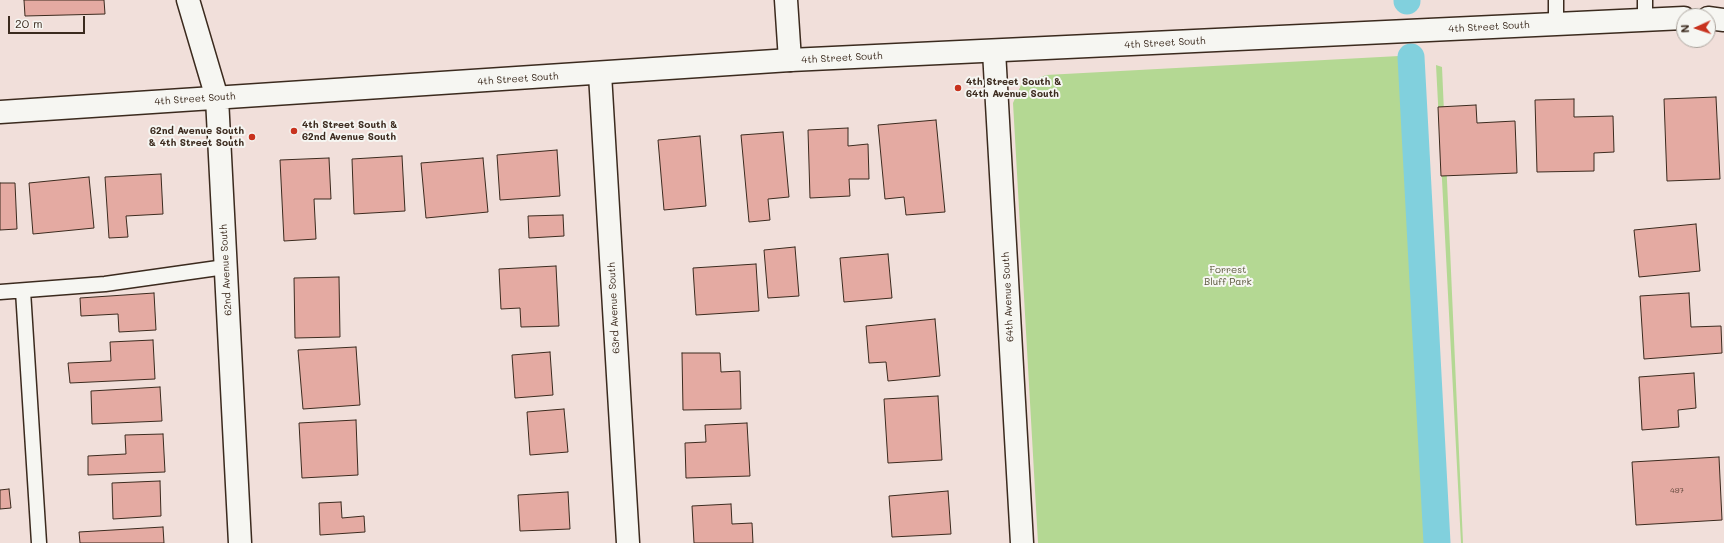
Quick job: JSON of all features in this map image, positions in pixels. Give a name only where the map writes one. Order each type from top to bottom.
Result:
[{"type":"street","name":"62nd Avenue South","points":[[188,0],[216,98],[240,543]]},
{"type":"street","points":[[786,0],[790,60]]},
{"type":"street","name":"4th Street South","points":[[0,112],[600,74],[790,60],[1556,24],[1645,10],[1676,16]]},
{"type":"street","name":"64th Avenue South","points":[[994,50],[1022,543]]},
{"type":"street","name":"63rd Avenue South","points":[[600,74],[628,543]]},
{"type":"lane","points":[[1556,0],[1556,24]]},
{"type":"lane","points":[[0,292],[105,284],[225,267]]},
{"type":"lane","points":[[23,291],[39,543]]},
{"type":"green space","name":"Forrest Bluff Park","points":[[1399,56],[1423,66],[1448,543],[1038,543],[1013,103],[1021,85],[1046,75]]},
{"type":"green space","points":[[1436,65],[1442,67],[1463,543],[1461,543]]},
{"type":"building","points":[[24,0],[104,0],[105,14],[25,16]]},
{"type":"building","points":[[1716,97],[1720,179],[1667,181],[1664,99]]},
{"type":"building","points":[[1574,99],[1574,117],[1613,116],[1614,152],[1594,153],[1594,171],[1537,172],[1535,100]]},
{"type":"building","points":[[1476,105],[1477,123],[1515,121],[1517,173],[1441,176],[1438,107]]},
{"type":"building","points":[[936,120],[945,212],[906,215],[904,197],[885,199],[878,125]]},
{"type":"building","points":[[848,128],[848,146],[868,144],[869,179],[849,179],[850,196],[810,198],[808,130]]},
{"type":"building","points":[[783,132],[789,197],[768,199],[770,220],[749,222],[741,135]]},
{"type":"building","points":[[700,136],[706,206],[664,210],[658,140]]},
{"type":"building","points":[[557,150],[560,196],[500,200],[497,155]]},
{"type":"building","points":[[402,156],[405,211],[354,214],[352,159]]},
{"type":"building","points":[[329,158],[331,199],[314,199],[316,239],[284,241],[280,160]]},
{"type":"building","points":[[483,158],[488,212],[426,218],[421,163]]},
{"type":"building","points":[[161,174],[163,214],[126,216],[128,237],[109,238],[105,177]]},
{"type":"building","points":[[89,177],[94,228],[33,234],[29,183]]},
{"type":"building","points":[[0,183],[15,183],[17,229],[0,230]]},
{"type":"building","points":[[563,215],[564,236],[529,238],[528,216]]},
{"type":"building","points":[[1696,224],[1700,271],[1639,277],[1634,230]]},
{"type":"building","points":[[795,247],[799,296],[768,298],[764,250]]},
{"type":"building","points":[[888,254],[892,298],[844,302],[840,258]]},
{"type":"building","points":[[756,264],[759,311],[696,315],[693,268]]},
{"type":"building","points":[[556,266],[559,326],[521,327],[520,308],[501,309],[499,269]]},
{"type":"building","points":[[339,277],[340,337],[295,338],[294,278]]},
{"type":"building","points":[[154,293],[156,330],[119,332],[118,314],[81,316],[80,298]]},
{"type":"building","points":[[1689,293],[1691,327],[1721,326],[1722,353],[1644,359],[1640,296]]},
{"type":"building","points":[[935,319],[940,376],[888,381],[886,362],[869,363],[866,326]]},
{"type":"building","points":[[153,340],[155,379],[70,383],[68,363],[111,361],[110,342]]},
{"type":"building","points":[[356,347],[360,405],[303,409],[298,350]]},
{"type":"building","points":[[550,352],[553,395],[515,398],[512,355]]},
{"type":"building","points":[[682,353],[720,353],[721,372],[740,371],[741,409],[683,410]]},
{"type":"building","points":[[1694,373],[1696,408],[1678,410],[1679,427],[1642,430],[1639,377]]},
{"type":"building","points":[[160,387],[162,421],[92,424],[91,391]]},
{"type":"building","points":[[938,396],[942,460],[888,463],[884,399]]},
{"type":"building","points":[[564,409],[568,452],[530,455],[527,412]]},
{"type":"building","points":[[356,420],[358,475],[302,478],[299,423]]},
{"type":"building","points":[[747,423],[750,476],[686,478],[685,443],[706,442],[705,425]]},
{"type":"building","points":[[163,434],[165,472],[88,475],[88,456],[126,454],[125,435]]},
{"type":"building","points":[[1719,457],[1722,520],[1636,525],[1632,462]]},
{"type":"building","points":[[160,481],[161,516],[113,519],[112,483]]},
{"type":"building","points":[[9,489],[11,508],[0,509],[0,490]]},
{"type":"building","points":[[948,491],[951,534],[892,537],[889,496]]},
{"type":"building","points":[[568,492],[570,529],[520,531],[518,495]]},
{"type":"building","points":[[341,502],[342,518],[364,516],[365,532],[320,535],[319,503]]},
{"type":"building","points":[[731,504],[732,524],[752,523],[753,543],[694,543],[692,506]]},
{"type":"building","points":[[163,527],[164,543],[80,543],[79,532]]},
{"type":"waterway","points":[[1411,57],[1437,543]]},
{"type":"place","name":"4th Street South & 64th Avenue South","points":[[958,88]]},
{"type":"place","name":"4th Street South & 62nd Avenue South","points":[[294,131]]},
{"type":"place","name":"62nd Avenue South & 4th Street South","points":[[252,137]]}]
